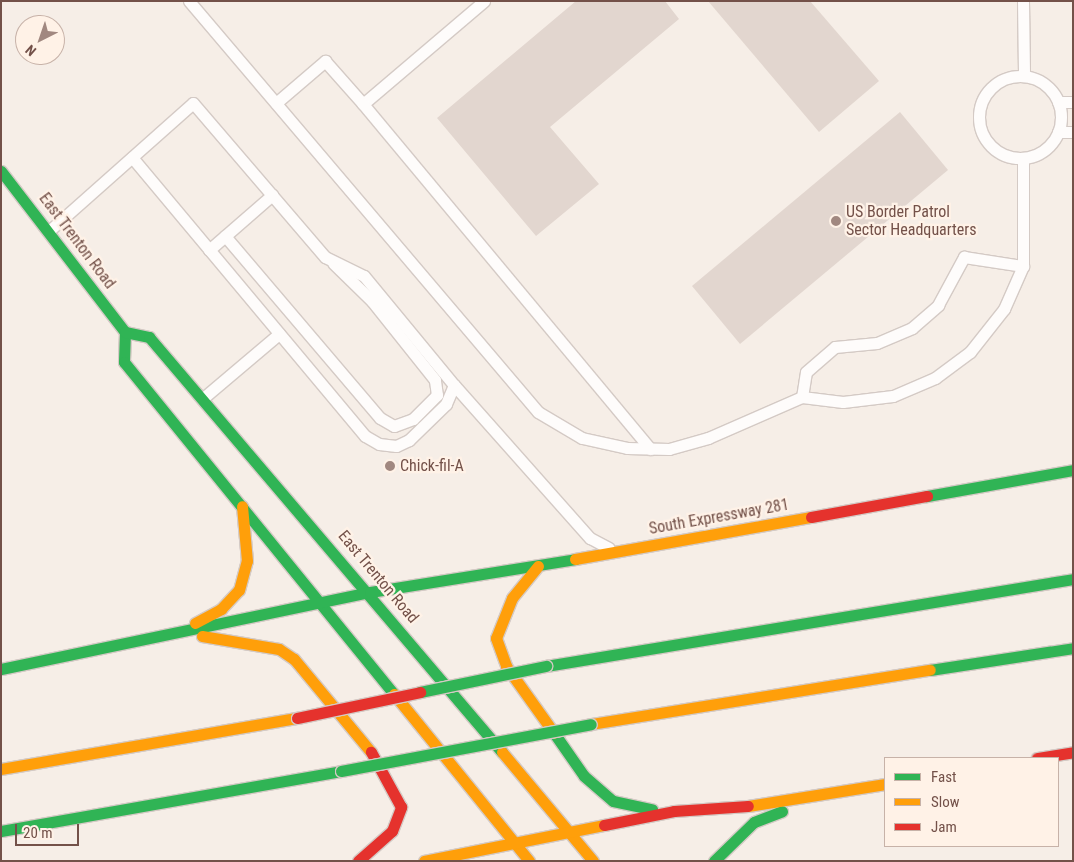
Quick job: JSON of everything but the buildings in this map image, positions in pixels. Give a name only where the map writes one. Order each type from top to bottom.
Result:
[{"type":"main road","name":"East Trenton Road","points":[[1,171],[50,230],[125,332],[149,338],[370,592],[593,861]]},
{"type":"main road","points":[[125,332],[124,362],[322,602],[529,861]]},
{"type":"main road","name":"South Expressway 281","points":[[1,669],[370,592],[538,566],[1073,470]]},
{"type":"main road","points":[[176,633],[221,609],[239,590],[247,561],[242,506]]},
{"type":"main road","points":[[538,566],[512,598],[498,625],[496,638],[506,666],[584,776],[600,791],[624,805],[674,811]]},
{"type":"main road","points":[[1,769],[298,718],[546,666],[1073,579]]},
{"type":"main road","points":[[176,633],[249,640],[279,649],[294,659],[366,742],[401,807],[392,830],[358,861]]},
{"type":"main road","points":[[1,831],[341,771],[591,724],[1073,648]]},
{"type":"main road","points":[[1043,757],[1073,752]]},
{"type":"main road","points":[[424,861],[567,830],[674,811],[754,806],[884,784]]},
{"type":"main road","points":[[714,861],[754,822],[818,796]]},
{"type":"lane","points":[[189,1],[538,412],[582,438],[650,449],[670,449],[708,438],[802,397],[843,402],[893,396],[935,378],[970,352],[1004,309],[1023,266],[1023,158]]},
{"type":"lane","points":[[363,104],[484,1]]},
{"type":"lane","points":[[1022,1],[1024,75]]},
{"type":"lane","points":[[276,103],[325,61],[363,104],[650,449]]},
{"type":"lane","points":[[1024,75],[1048,87],[1058,102],[1058,132],[1048,148],[1023,158],[996,151],[980,130],[978,116],[987,90],[1010,76],[1024,75]]},
{"type":"lane","points":[[1058,102],[1073,102]]},
{"type":"lane","points":[[50,230],[193,103],[325,257],[372,301],[435,380],[437,395],[413,419],[394,426],[380,418],[225,236]]},
{"type":"lane","points":[[1058,132],[1073,132]]},
{"type":"lane","points":[[132,157],[365,436],[379,444],[396,446],[409,440],[446,404],[454,385]]},
{"type":"lane","points":[[209,250],[272,195]]},
{"type":"lane","points":[[325,257],[364,276],[454,385],[590,538],[618,552]]},
{"type":"lane","points":[[802,397],[806,372],[835,348],[877,343],[912,328],[938,306],[964,257],[1023,266]]},
{"type":"lane","points":[[202,399],[279,334]]},
{"type":"traffic: fast","points":[[1,171],[125,332],[124,362],[394,694]]},
{"type":"traffic: fast","points":[[125,332],[149,337],[502,752]]},
{"type":"traffic: fast","points":[[927,496],[1073,470]]},
{"type":"traffic: fast","points":[[1,669],[370,592],[575,559]]},
{"type":"traffic: fast","points":[[546,666],[1073,579]]},
{"type":"traffic: fast","points":[[930,670],[1073,648]]},
{"type":"traffic: fast","points":[[420,692],[546,666]]},
{"type":"traffic: fast","points":[[341,771],[591,724]]},
{"type":"traffic: fast","points":[[554,733],[584,776],[613,801],[652,809]]},
{"type":"traffic: fast","points":[[1,831],[341,771]]},
{"type":"traffic: fast","points":[[714,861],[754,822],[782,811]]},
{"type":"traffic: slow","points":[[195,623],[221,609],[239,590],[247,561],[242,506]]},
{"type":"traffic: slow","points":[[575,559],[811,517]]},
{"type":"traffic: slow","points":[[538,566],[512,598],[496,638],[506,666],[554,733]]},
{"type":"traffic: slow","points":[[202,636],[279,649],[294,659],[371,752]]},
{"type":"traffic: slow","points":[[591,724],[930,670]]},
{"type":"traffic: slow","points":[[394,694],[529,861]]},
{"type":"traffic: slow","points":[[1,769],[297,718]]},
{"type":"traffic: slow","points":[[502,752],[593,861]]},
{"type":"traffic: slow","points":[[748,806],[884,784]]},
{"type":"traffic: slow","points":[[424,861],[604,825]]},
{"type":"traffic: jam","points":[[811,517],[927,496]]},
{"type":"traffic: jam","points":[[297,718],[420,692]]},
{"type":"traffic: jam","points":[[358,861],[392,831],[401,807],[371,752]]},
{"type":"traffic: jam","points":[[1043,757],[1073,752]]},
{"type":"traffic: jam","points":[[604,825],[674,811],[748,806]]},
{"type":"place","name":"US Border Patrol Sector Headquarters","points":[[836,221]]},
{"type":"place","name":"Chick-fil-A","points":[[390,466]]}]
